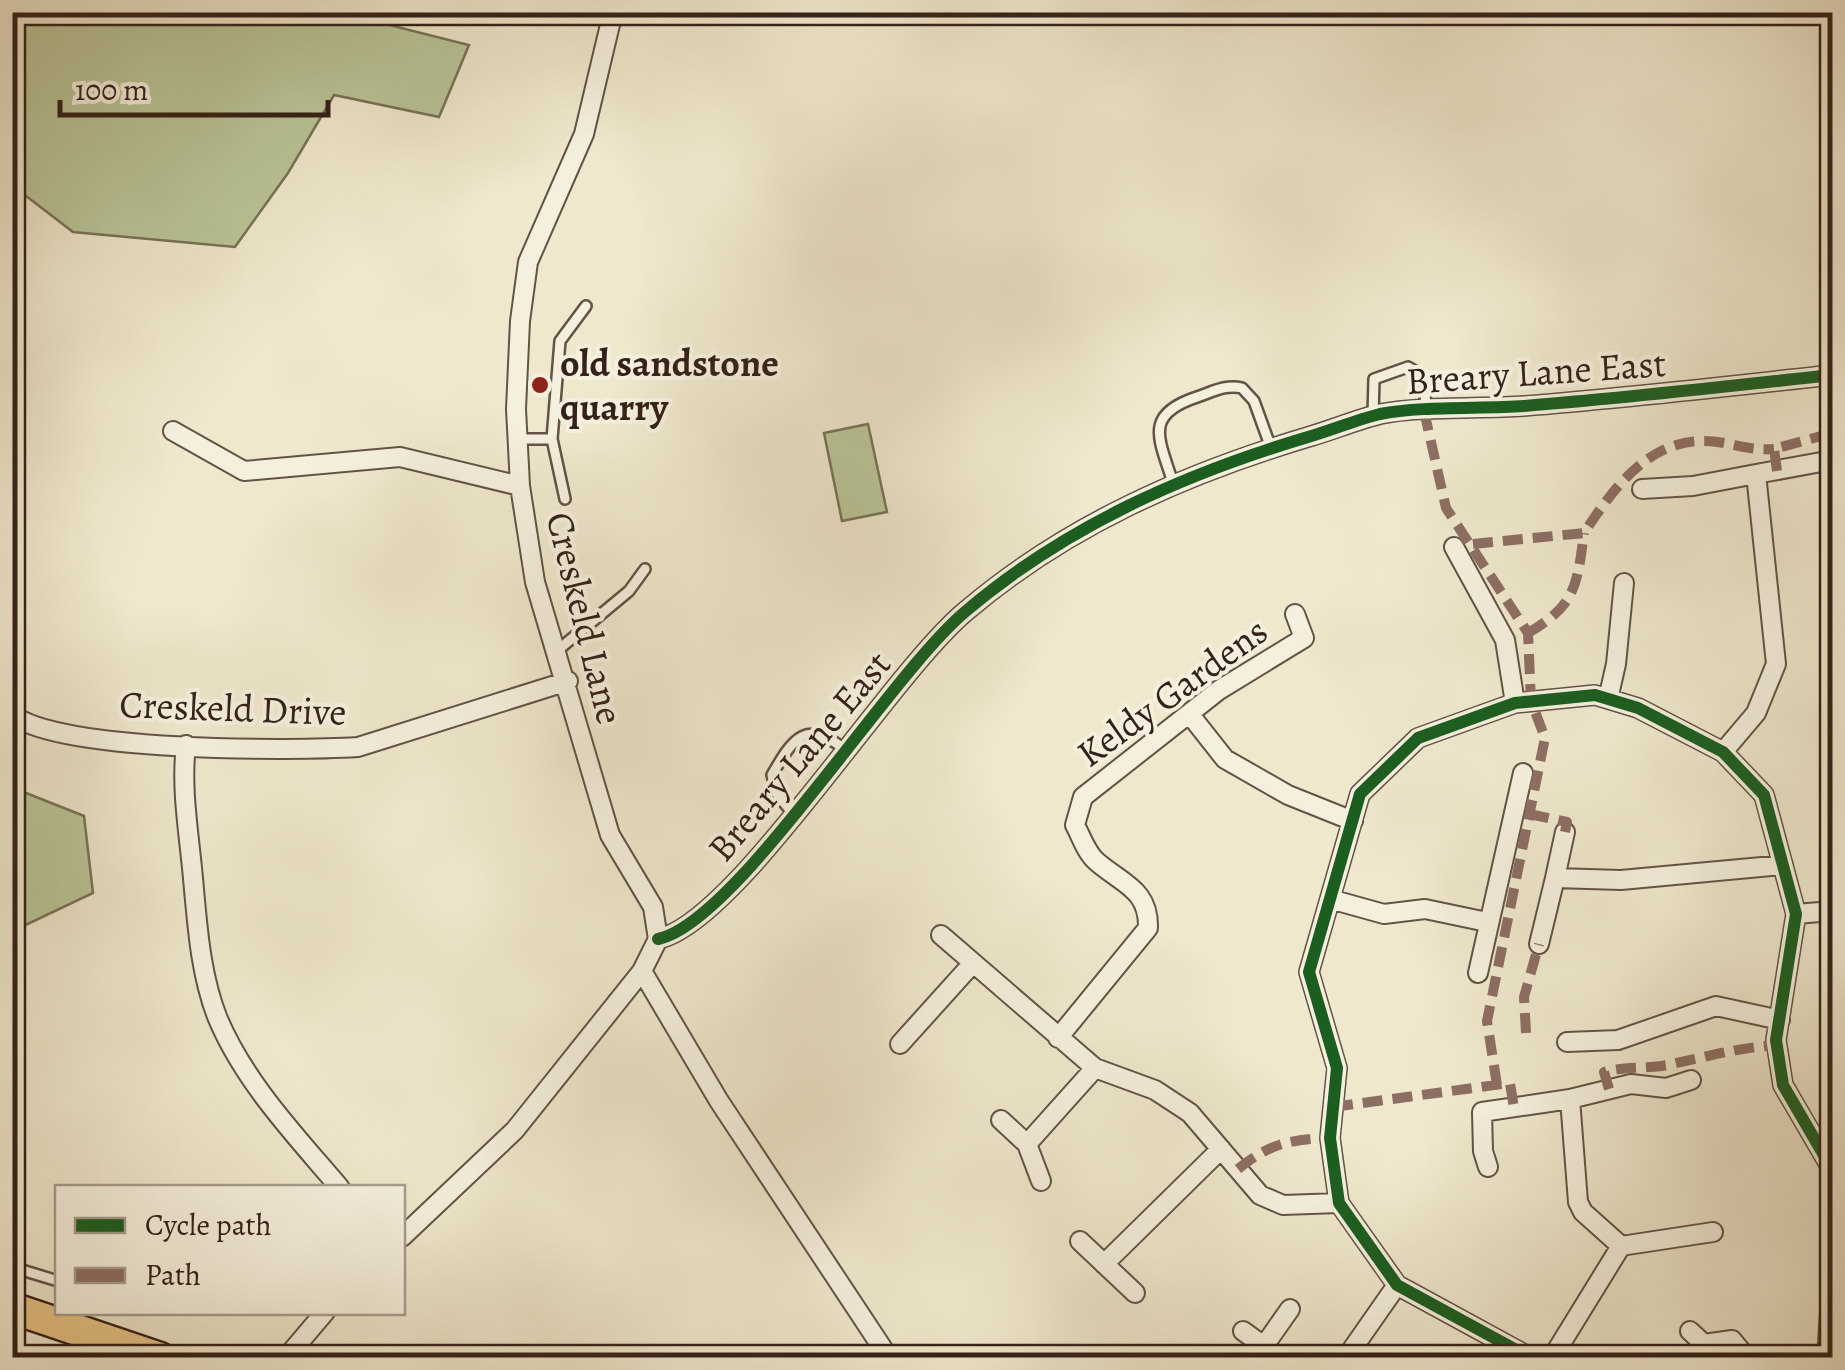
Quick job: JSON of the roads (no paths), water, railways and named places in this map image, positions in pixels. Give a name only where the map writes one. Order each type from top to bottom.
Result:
[{"type":"highway","points":[[12,1308],[160,1358]]},
{"type":"street","name":"Creskeld Lane","points":[[613,12],[584,134],[528,262],[516,372],[520,486],[534,582],[568,681],[605,820],[653,907],[658,939]]},
{"type":"street","name":"Breary Lane East","points":[[658,939],[682,930],[712,904],[793,814],[922,653],[966,610],[1082,531],[1173,483],[1372,416],[1832,375]]},
{"type":"street","points":[[172,431],[244,471],[400,456],[520,486]]},
{"type":"street","points":[[1642,488],[1693,486],[1832,460]]},
{"type":"street","points":[[1724,752],[1756,713],[1776,664],[1756,474]]},
{"type":"street","points":[[1454,547],[1499,627],[1515,703]]},
{"type":"street","points":[[1608,699],[1616,664],[1624,583]]},
{"type":"street","name":"Keldy Gardens","points":[[1058,1038],[1148,928],[1148,911],[1142,895],[1092,858],[1076,824],[1083,797],[1220,690],[1308,646],[1295,614]]},
{"type":"street","name":"Creskeld Drive","points":[[12,714],[45,732],[186,745],[358,746],[568,681]]},
{"type":"street","points":[[1531,1358],[1398,1285],[1340,1203],[1330,1138],[1337,1068],[1309,972],[1360,794],[1418,738],[1515,703],[1594,695],[1638,708],[1724,752],[1764,795],[1784,865],[1796,914],[1776,1040],[1782,1086],[1832,1169]]},
{"type":"street","points":[[1191,716],[1225,759],[1288,795],[1352,821]]},
{"type":"street","points":[[186,745],[184,777],[198,928],[218,1020],[276,1112],[337,1185]]},
{"type":"street","points":[[1478,974],[1522,773]]},
{"type":"street","points":[[1539,944],[1565,832]]},
{"type":"street","points":[[1555,878],[1622,880],[1784,865]]},
{"type":"street","points":[[1330,899],[1384,914],[1425,909],[1488,922]]},
{"type":"street","points":[[1796,914],[1832,911]]},
{"type":"street","points":[[941,935],[1095,1068],[1156,1090],[1190,1113],[1260,1194],[1283,1205],[1340,1203]]},
{"type":"street","points":[[405,1234],[515,1130],[642,970],[658,939]]},
{"type":"street","points":[[900,1044],[973,964]]},
{"type":"street","points":[[642,970],[719,1100],[889,1358]]},
{"type":"street","points":[[1567,1042],[1618,1040],[1716,1006],[1780,1020]]},
{"type":"street","points":[[1027,1144],[1095,1068]]},
{"type":"street","points":[[1488,1167],[1482,1151],[1482,1112],[1570,1099],[1631,1084],[1666,1088],[1691,1080]]},
{"type":"street","points":[[1570,1099],[1578,1202],[1583,1212],[1621,1246]]},
{"type":"street","points":[[1000,1120],[1027,1144],[1042,1181]]},
{"type":"street","points":[[1104,1264],[1220,1149]]},
{"type":"street","points":[[1552,1358],[1621,1246],[1713,1232]]},
{"type":"street","points":[[1080,1241],[1135,1293]]},
{"type":"street","points":[[1827,1358],[1832,1282]]},
{"type":"street","points":[[1346,1358],[1398,1285]]},
{"type":"street","points":[[1242,1331],[1272,1352],[1290,1308]]},
{"type":"street","points":[[286,1358],[322,1315]]},
{"type":"street","points":[[1690,1331],[1704,1344],[1732,1340],[1747,1358]]},
{"type":"lane","points":[[565,499],[552,439],[560,341],[586,306]]},
{"type":"lane","points":[[1372,416],[1374,379],[1408,366],[1422,376],[1428,412]]},
{"type":"lane","points":[[1173,483],[1159,430],[1164,411],[1173,405],[1224,388],[1242,388],[1254,402],[1271,448]]},
{"type":"lane","points":[[518,439],[552,439]]},
{"type":"lane","points":[[558,650],[629,591],[645,569]]},
{"type":"lane","points":[[793,814],[777,794],[772,775],[786,749],[807,733],[823,733],[844,750]]},
{"type":"lane","points":[[12,1267],[55,1280]]},
{"type":"place","name":"old sandstone quarry","points":[[540,385]]}]
